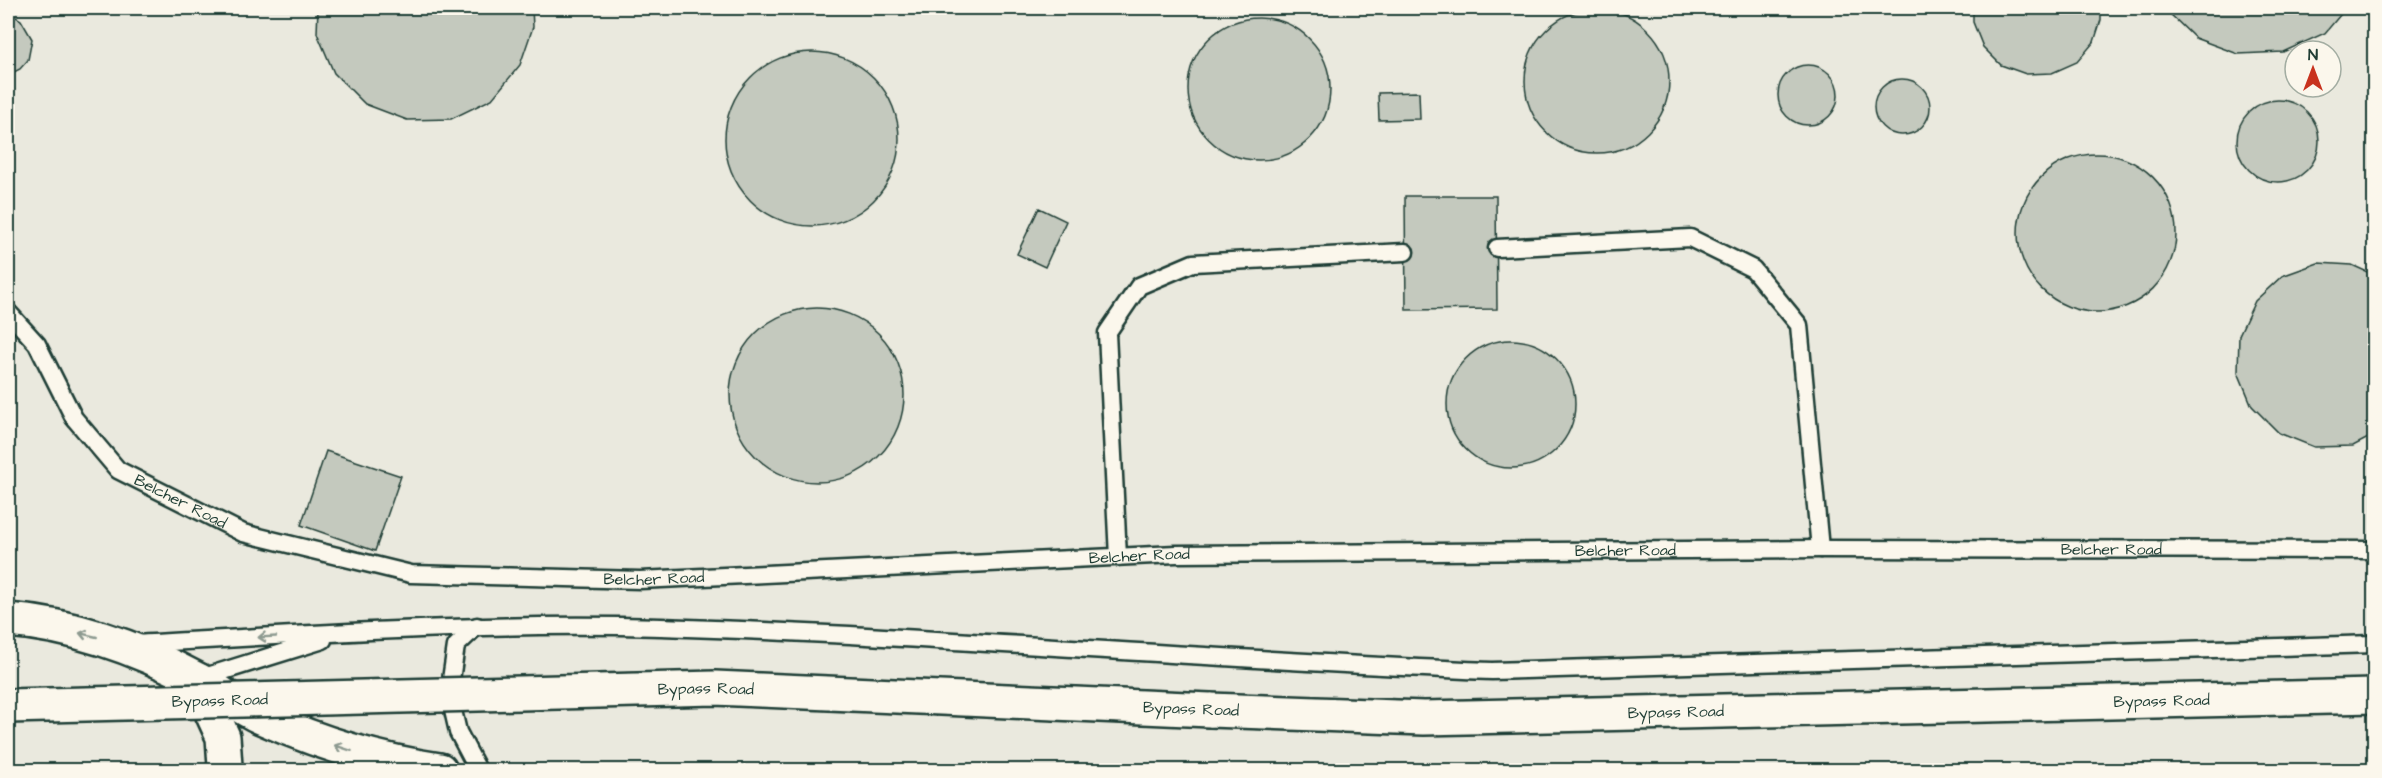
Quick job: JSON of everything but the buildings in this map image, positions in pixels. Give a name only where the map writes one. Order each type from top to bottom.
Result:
[{"type":"street","points":[[8,620],[96,636],[197,680],[258,716],[303,735],[370,757],[440,771]]},
{"type":"street","points":[[197,680],[223,737],[225,766],[223,771]]},
{"type":"street","name":"Bypass Road","points":[[8,706],[715,687],[1424,718],[2374,696]]},
{"type":"lane","points":[[1497,248],[1690,238],[1753,269],[1799,326],[1820,549]]},
{"type":"lane","points":[[1118,557],[1107,333],[1139,286],[1193,262],[1405,252]]},
{"type":"lane","name":"Belcher Road","points":[[8,312],[37,344],[74,418],[118,470],[243,533],[411,574],[640,580],[1200,554],[1820,549],[2374,550]]},
{"type":"lane","points":[[119,645],[477,626],[660,627],[1089,648],[1353,665],[1492,670],[2374,644]]},
{"type":"lane","points":[[477,626],[456,646],[449,693],[458,732],[478,771]]},
{"type":"lane","points":[[197,680],[346,633]]},
{"type":"shaded area","points":[[8,8],[2374,8],[2374,770],[8,770]]}]
